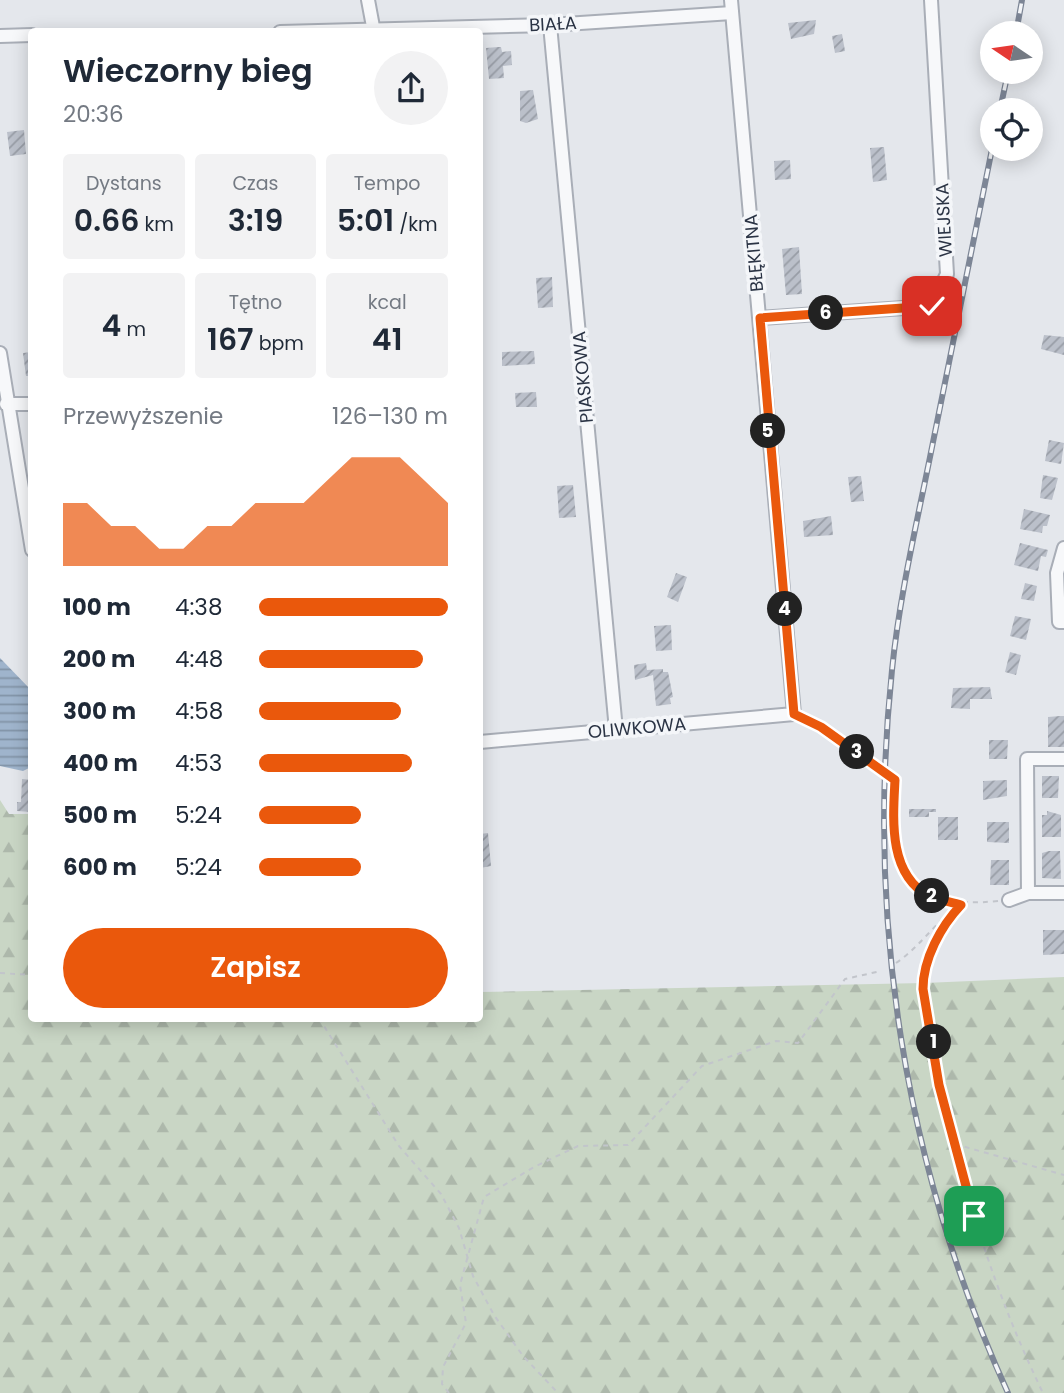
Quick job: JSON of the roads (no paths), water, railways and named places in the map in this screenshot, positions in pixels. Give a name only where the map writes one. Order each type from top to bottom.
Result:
[{"type":"street","points":[[368,0],[373,28]]},
{"type":"street","name":"WIEJSKA","points":[[760,318],[932,306],[947,274],[931,0]]},
{"type":"street","name":"BIAŁA","points":[[462,28],[550,25],[731,6]]},
{"type":"street","name":"BŁĘKITNA","points":[[731,6],[794,714]]},
{"type":"street","name":"PIASKOWA","points":[[550,25],[616,730]]},
{"type":"street","points":[[0,36],[28,35]]},
{"type":"street","points":[[0,353],[28,530]]},
{"type":"street","points":[[6,404],[28,404]]},
{"type":"street","points":[[1062,622],[1057,573],[1064,548]]},
{"type":"street","name":"OLIWKOWA","points":[[483,742],[794,714]]},
{"type":"street","points":[[1028,893],[1027,759],[1064,759]]},
{"type":"street","points":[[1009,900],[1028,893],[1064,893]]},
{"type":"water","points":[[0,658],[28,687],[28,768],[23,771],[0,766]]},
{"type":"railway","points":[[1018,21],[1022,0]]},
{"type":"railway","points":[[1003,98],[1005,84]]},
{"type":"railway","points":[[990,161],[899,618],[885,763],[885,856],[890,948],[901,1039],[919,1130],[942,1219],[972,1307],[1008,1393]]}]
